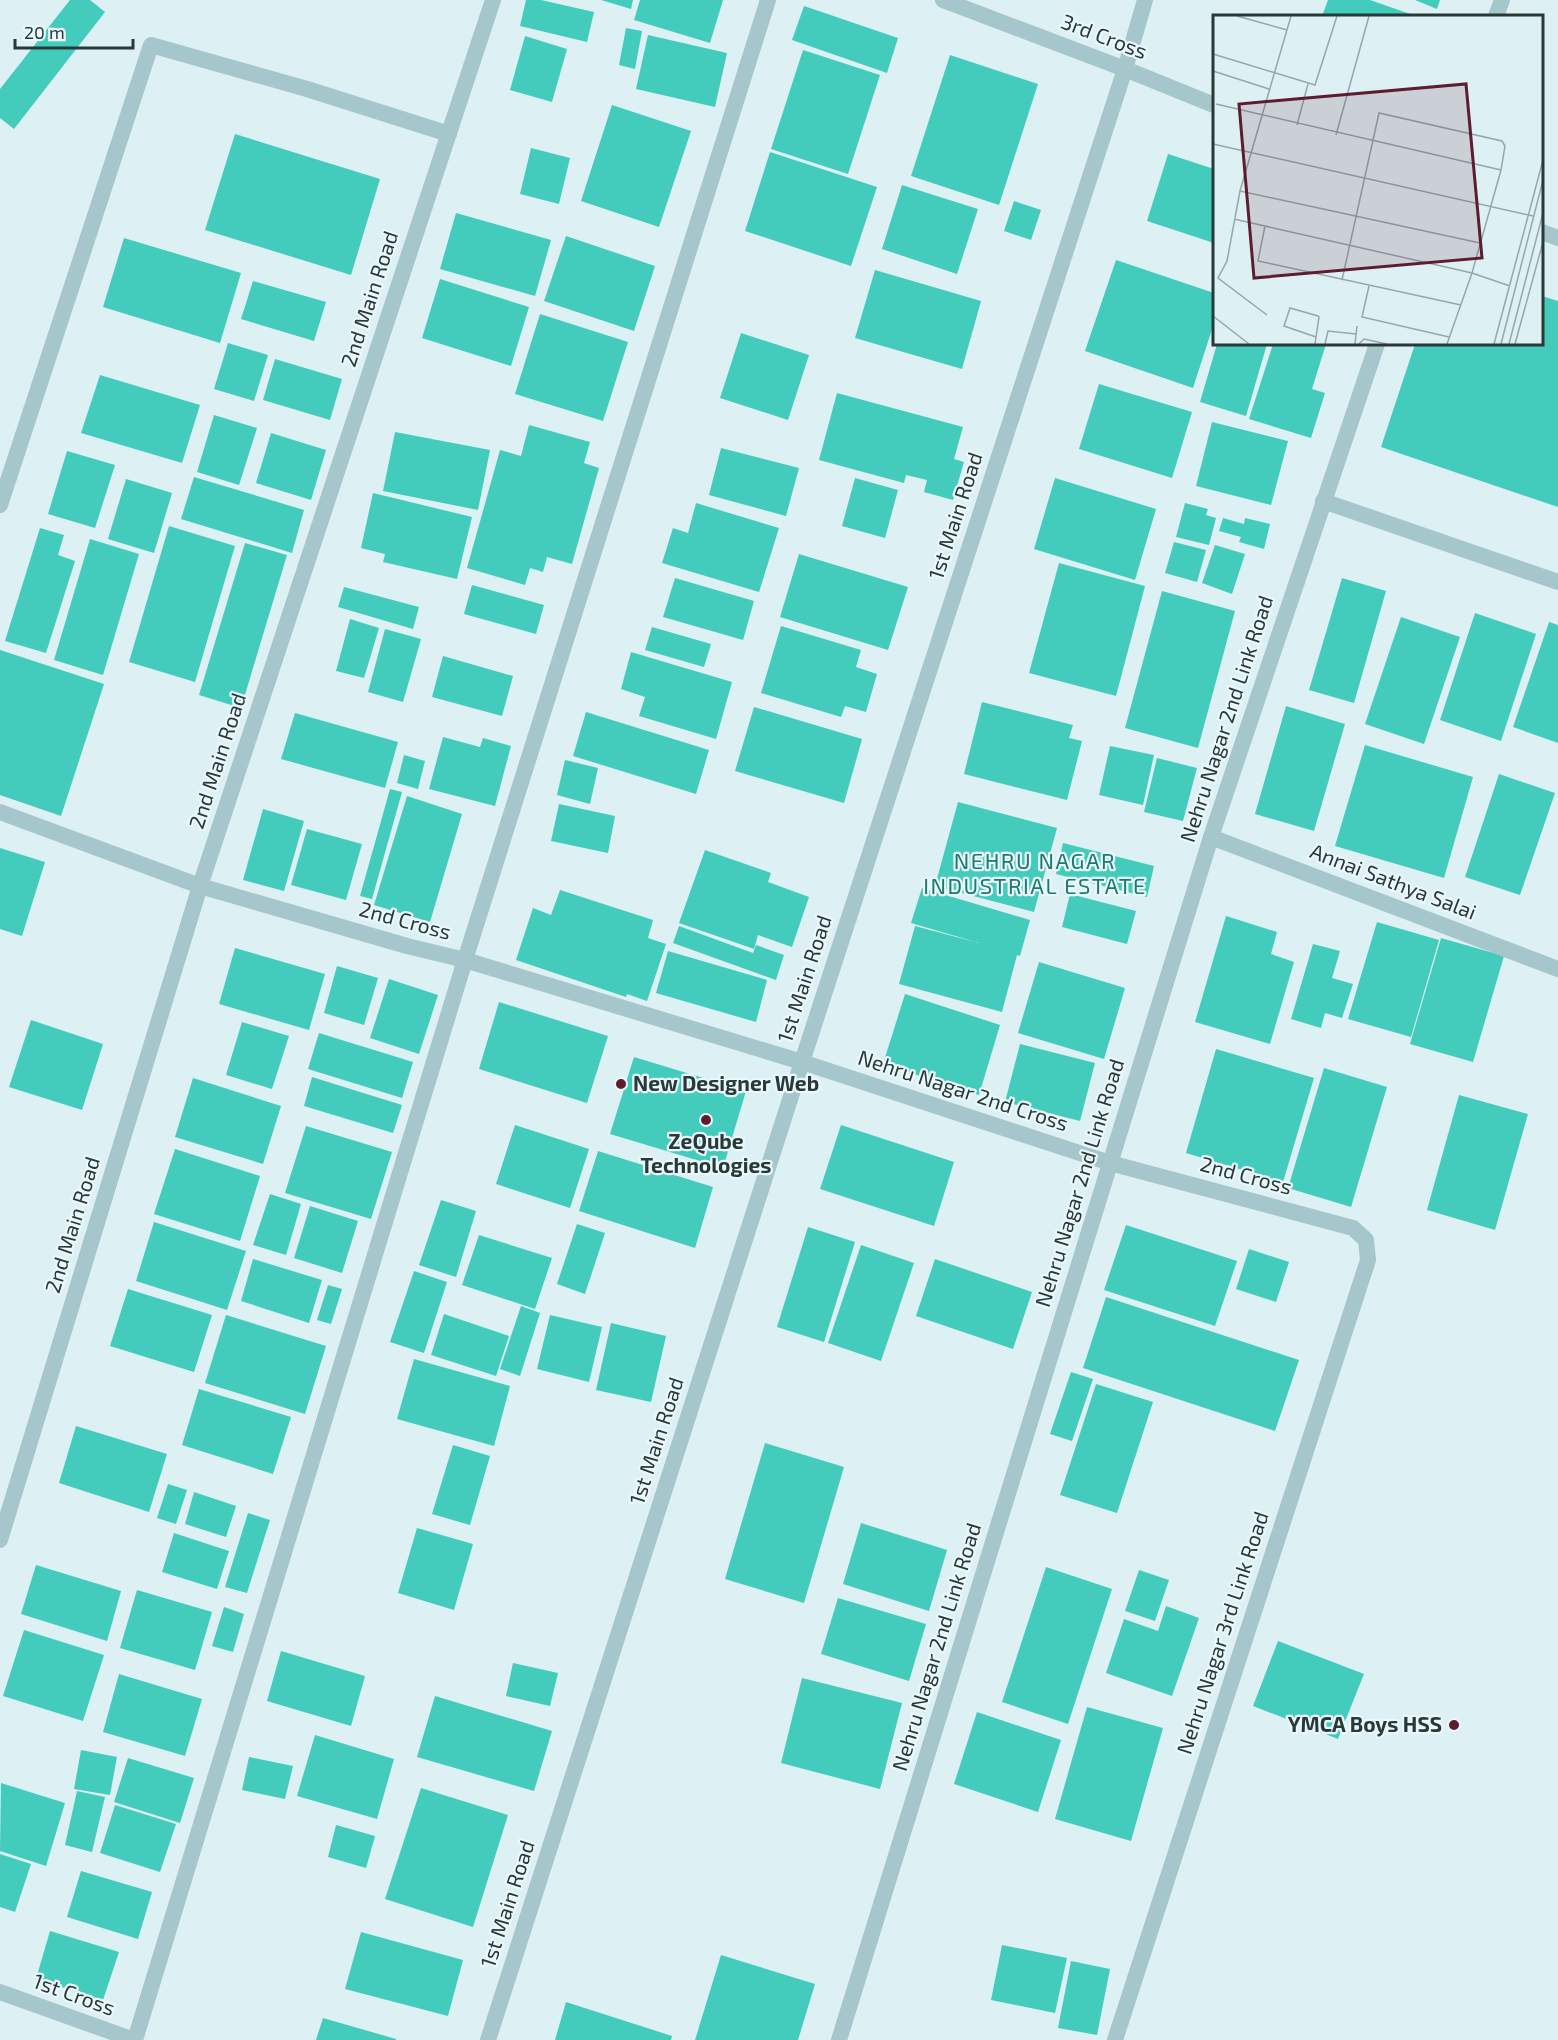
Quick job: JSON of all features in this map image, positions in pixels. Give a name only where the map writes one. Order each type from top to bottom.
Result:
[{"type":"street","name":"2nd Main Road","points":[[0,1540],[200,886],[493,0]]},
{"type":"street","points":[[134,2040],[465,960],[768,0]]},
{"type":"street","name":"3rd Cross","points":[[943,0],[1213,104]]},
{"type":"street","name":"1st Main Road","points":[[488,2040],[802,1062],[1125,69],[1145,0]]},
{"type":"street","points":[[1496,15],[1502,0]]},
{"type":"street","points":[[0,505],[151,45],[307,89],[449,134]]},
{"type":"street","points":[[1543,232],[1558,238]]},
{"type":"street","name":"Nehru Nagar 2nd Link Road","points":[[838,2040],[1211,837],[1377,345]]},
{"type":"street","points":[[1323,501],[1558,582]]},
{"type":"street","name":"2nd Cross","points":[[0,812],[200,886],[407,946],[465,960],[802,1062]]},
{"type":"street","name":"Annai Sathya Salai","points":[[1211,837],[1558,969]]},
{"type":"street","name":"Nehru Nagar 2nd Cross","points":[[802,1062],[1110,1163]]},
{"type":"street","name":"2nd Cross","points":[[1110,1163],[1353,1228],[1366,1240]]},
{"type":"street","name":"Nehru Nagar 3rd Link Road","points":[[1115,2040],[1368,1260],[1366,1240]]},
{"type":"street","name":"1st Cross","points":[[0,1992],[134,2040]]},
{"type":"building","points":[[70,0],[90,0],[105,12],[14,129],[0,118],[0,89]]},
{"type":"building","points":[[526,0],[541,0],[594,12],[587,42],[520,26]]},
{"type":"building","points":[[601,0],[633,0],[631,9]]},
{"type":"building","points":[[640,0],[723,0],[710,43],[634,20]]},
{"type":"building","points":[[1328,0],[1370,0],[1413,15],[1322,15]]},
{"type":"building","points":[[1415,0],[1440,0],[1437,9]]},
{"type":"building","points":[[804,6],[898,38],[887,73],[792,40]]},
{"type":"building","points":[[626,28],[642,31],[635,69],[619,65]]},
{"type":"building","points":[[648,35],[727,53],[715,107],[636,89]]},
{"type":"building","points":[[525,36],[567,49],[552,102],[510,90]]},
{"type":"building","points":[[803,50],[880,75],[848,174],[771,149]]},
{"type":"building","points":[[950,55],[1038,84],[999,205],[911,176]]},
{"type":"building","points":[[612,105],[691,131],[659,227],[581,201]]},
{"type":"building","points":[[235,134],[380,179],[351,275],[205,230]]},
{"type":"building","points":[[531,148],[570,158],[559,204],[520,194]]},
{"type":"building","points":[[770,152],[877,187],[851,266],[745,231]]},
{"type":"building","points":[[1168,154],[1213,169],[1213,243],[1147,221]]},
{"type":"building","points":[[902,185],[978,209],[957,274],[882,249]]},
{"type":"building","points":[[1014,201],[1041,210],[1031,240],[1004,231]]},
{"type":"building","points":[[456,213],[551,240],[535,296],[440,269]]},
{"type":"building","points":[[566,236],[655,266],[634,331],[544,301]]},
{"type":"building","points":[[124,238],[241,273],[220,343],[103,307]]},
{"type":"building","points":[[1116,260],[1213,293],[1213,326],[1193,388],[1085,351]]},
{"type":"building","points":[[875,270],[981,301],[962,369],[855,338]]},
{"type":"building","points":[[440,279],[529,307],[511,366],[422,338]]},
{"type":"building","points":[[253,281],[326,302],[314,341],[241,319]]},
{"type":"building","points":[[1543,296],[1558,301],[1558,507],[1381,447],[1415,345],[1543,345]]},
{"type":"building","points":[[540,314],[628,342],[603,421],[515,394]]},
{"type":"building","points":[[741,333],[809,355],[788,420],[720,398]]},
{"type":"building","points":[[228,343],[268,355],[254,401],[214,389]]},
{"type":"building","points":[[1217,345],[1267,345],[1246,416],[1200,402]]},
{"type":"building","points":[[1273,345],[1326,345],[1312,389],[1325,393],[1311,438],[1249,419]]},
{"type":"building","points":[[275,359],[342,379],[330,420],[263,400]]},
{"type":"building","points":[[100,375],[200,405],[182,463],[81,433]]},
{"type":"building","points":[[1099,384],[1192,412],[1172,478],[1079,449]]},
{"type":"building","points":[[837,393],[963,427],[954,459],[964,462],[953,500],[924,492],[927,480],[906,475],[904,483],[819,460]]},
{"type":"building","points":[[214,415],[257,428],[239,485],[197,472]]},
{"type":"building","points":[[1212,422],[1288,441],[1271,505],[1196,486]]},
{"type":"building","points":[[529,425],[590,442],[584,463],[599,468],[572,564],[547,557],[543,572],[530,568],[525,585],[467,568],[500,450],[521,456]]},
{"type":"building","points":[[395,432],[490,450],[478,510],[383,491]]},
{"type":"building","points":[[271,433],[326,450],[311,500],[256,483]]},
{"type":"building","points":[[721,448],[799,468],[786,516],[709,495]]},
{"type":"building","points":[[67,451],[115,465],[95,528],[48,514]]},
{"type":"building","points":[[194,477],[304,510],[292,553],[181,519]]},
{"type":"building","points":[[855,478],[898,490],[885,538],[842,526]]},
{"type":"building","points":[[1055,478],[1156,509],[1135,580],[1034,549]]},
{"type":"building","points":[[126,479],[172,493],[154,553],[108,539]]},
{"type":"building","points":[[373,493],[472,517],[457,579],[383,562],[385,554],[361,548]]},
{"type":"building","points":[[696,503],[779,528],[759,592],[662,563],[673,528],[688,533]]},
{"type":"building","points":[[1185,503],[1208,509],[1206,515],[1216,518],[1209,545],[1176,537]]},
{"type":"building","points":[[1223,518],[1244,524],[1245,518],[1270,524],[1264,549],[1239,542],[1241,537],[1219,531]]},
{"type":"building","points":[[169,526],[235,546],[195,682],[129,662]]},
{"type":"building","points":[[40,528],[64,535],[58,555],[75,561],[46,653],[5,641]]},
{"type":"building","points":[[90,539],[139,554],[103,675],[54,660]]},
{"type":"building","points":[[1174,542],[1206,550],[1197,582],[1165,573]]},
{"type":"building","points":[[245,543],[287,555],[241,708],[199,695]]},
{"type":"building","points":[[1215,545],[1245,554],[1232,594],[1202,583]]},
{"type":"building","points":[[799,554],[908,587],[888,650],[780,617]]},
{"type":"building","points":[[1059,563],[1145,586],[1116,696],[1029,673]]},
{"type":"building","points":[[675,578],[754,601],[743,640],[663,617]]},
{"type":"building","points":[[1342,578],[1386,591],[1354,703],[1309,690]]},
{"type":"building","points":[[472,585],[544,605],[536,634],[464,614]]},
{"type":"building","points":[[344,587],[419,607],[413,629],[338,607]]},
{"type":"building","points":[[1162,591],[1235,611],[1198,748],[1125,728]]},
{"type":"building","points":[[1475,613],[1536,634],[1501,741],[1440,720]]},
{"type":"building","points":[[1401,617],[1460,637],[1424,744],[1365,724]]},
{"type":"building","points":[[350,619],[379,628],[364,678],[336,671]]},
{"type":"building","points":[[1549,622],[1558,625],[1558,743],[1513,727]]},
{"type":"building","points":[[781,626],[861,650],[856,667],[877,674],[866,712],[845,706],[841,717],[761,693]]},
{"type":"building","points":[[652,627],[711,644],[704,667],[645,650]]},
{"type":"building","points":[[385,629],[421,639],[403,702],[368,692]]},
{"type":"building","points":[[0,650],[104,684],[61,816],[0,795]]},
{"type":"building","points":[[631,652],[732,682],[716,739],[639,716],[645,697],[621,689]]},
{"type":"building","points":[[443,656],[513,676],[502,716],[432,697]]},
{"type":"building","points":[[982,702],[1073,725],[1069,738],[1082,741],[1067,800],[964,774]]},
{"type":"building","points":[[1286,706],[1345,724],[1314,831],[1255,814]]},
{"type":"building","points":[[754,707],[862,739],[844,803],[735,771]]},
{"type":"building","points":[[586,712],[709,750],[696,794],[573,756]]},
{"type":"building","points":[[295,713],[398,742],[385,788],[281,759]]},
{"type":"building","points":[[443,737],[480,747],[483,738],[511,746],[495,806],[429,789]]},
{"type":"building","points":[[1365,745],[1473,777],[1444,878],[1335,846]]},
{"type":"building","points":[[1110,746],[1154,755],[1143,805],[1099,795]]},
{"type":"building","points":[[404,755],[425,761],[418,789],[397,783]]},
{"type":"building","points":[[1157,758],[1197,768],[1183,821],[1144,812]]},
{"type":"building","points":[[565,760],[598,768],[590,804],[557,795]]},
{"type":"building","points":[[1499,774],[1555,793],[1520,895],[1465,877]]},
{"type":"building","points":[[390,789],[402,792],[372,899],[360,896]]},
{"type":"building","points":[[407,796],[462,814],[430,922],[374,905]]},
{"type":"building","points":[[958,802],[1057,828],[1034,912],[935,886]]},
{"type":"building","points":[[559,804],[615,816],[608,853],[551,841]]},
{"type":"building","points":[[263,809],[304,821],[284,891],[243,880]]},
{"type":"building","points":[[307,829],[362,844],[346,900],[291,885]]},
{"type":"building","points":[[1063,843],[1154,866],[1147,897],[1056,874]]},
{"type":"building","points":[[0,848],[45,862],[22,936],[0,929]]},
{"type":"building","points":[[705,850],[771,873],[768,882],[809,897],[792,947],[758,935],[754,949],[679,923]]},
{"type":"building","points":[[922,888],[1030,920],[1020,956],[1017,955],[1002,1012],[899,984],[915,926],[979,943],[911,923]]},
{"type":"building","points":[[560,890],[653,920],[648,938],[666,944],[647,1001],[627,994],[626,997],[516,960],[533,908],[551,915]]},
{"type":"building","points":[[1070,894],[1136,911],[1127,944],[1062,927]]},
{"type":"building","points":[[1226,916],[1277,932],[1271,954],[1294,962],[1270,1044],[1195,1022]]},
{"type":"building","points":[[1377,922],[1439,940],[1411,1037],[1348,1019]]},
{"type":"building","points":[[679,926],[753,953],[756,945],[784,955],[776,980],[673,943]]},
{"type":"building","points":[[1441,938],[1504,956],[1473,1062],[1410,1044]]},
{"type":"building","points":[[1313,944],[1340,951],[1332,978],[1353,984],[1342,1018],[1325,1013],[1321,1028],[1291,1019]]},
{"type":"building","points":[[235,948],[325,974],[309,1030],[219,1004]]},
{"type":"building","points":[[668,951],[767,980],[756,1022],[656,993]]},
{"type":"building","points":[[1039,962],[1125,988],[1104,1059],[1018,1033]]},
{"type":"building","points":[[337,966],[378,978],[364,1025],[324,1013]]},
{"type":"building","points":[[389,979],[438,995],[419,1054],[370,1038]]},
{"type":"building","points":[[905,994],[1000,1025],[979,1095],[883,1064]]},
{"type":"building","points":[[499,1002],[608,1036],[587,1103],[479,1069]]},
{"type":"building","points":[[31,1020],[103,1044],[82,1110],[9,1087]]},
{"type":"building","points":[[242,1022],[289,1036],[272,1089],[226,1075]]},
{"type":"building","points":[[319,1033],[413,1062],[402,1098],[308,1069]]},
{"type":"building","points":[[1020,1044],[1095,1063],[1080,1121],[1005,1102]]},
{"type":"building","points":[[1216,1049],[1314,1078],[1283,1182],[1186,1153]]},
{"type":"building","points":[[634,1057],[746,1091],[723,1168],[610,1134]]},
{"type":"building","points":[[1324,1068],[1387,1087],[1351,1207],[1288,1188]]},
{"type":"building","points":[[312,1077],[402,1105],[393,1133],[304,1106]]},
{"type":"building","points":[[193,1078],[281,1106],[263,1164],[175,1137]]},
{"type":"building","points":[[1459,1095],[1528,1114],[1495,1230],[1427,1210]]},
{"type":"building","points":[[515,1125],[589,1149],[570,1208],[496,1184]]},
{"type":"building","points":[[841,1125],[954,1162],[934,1226],[820,1189]]},
{"type":"building","points":[[306,1126],[392,1152],[371,1219],[285,1193]]},
{"type":"building","points":[[175,1149],[260,1176],[240,1241],[154,1214]]},
{"type":"building","points":[[598,1151],[713,1187],[695,1248],[579,1211]]},
{"type":"building","points":[[270,1194],[301,1204],[286,1255],[253,1245]]},
{"type":"building","points":[[441,1200],[476,1211],[456,1277],[419,1265]]},
{"type":"building","points":[[310,1206],[358,1221],[342,1273],[294,1258]]},
{"type":"building","points":[[154,1222],[246,1251],[227,1310],[136,1281]]},
{"type":"building","points":[[577,1224],[605,1233],[585,1294],[557,1284]]},
{"type":"building","points":[[1126,1225],[1237,1261],[1215,1326],[1104,1290]]},
{"type":"building","points":[[808,1227],[855,1242],[824,1342],[777,1327]]},
{"type":"building","points":[[479,1235],[552,1258],[535,1309],[462,1285]]},
{"type":"building","points":[[861,1245],[914,1263],[881,1361],[828,1343]]},
{"type":"building","points":[[1249,1249],[1289,1262],[1276,1302],[1236,1289]]},
{"type":"building","points":[[253,1259],[322,1280],[309,1323],[241,1301]]},
{"type":"building","points":[[935,1259],[1032,1292],[1013,1349],[916,1316]]},
{"type":"building","points":[[414,1271],[447,1282],[424,1353],[390,1342]]},
{"type":"building","points":[[328,1285],[342,1289],[331,1324],[317,1320]]},
{"type":"building","points":[[128,1289],[212,1315],[194,1372],[110,1346]]},
{"type":"building","points":[[1106,1297],[1299,1360],[1275,1431],[1083,1368]]},
{"type":"building","points":[[521,1306],[540,1313],[520,1376],[500,1369]]},
{"type":"building","points":[[444,1314],[509,1336],[496,1376],[431,1355]]},
{"type":"building","points":[[226,1315],[326,1346],[305,1414],[205,1383]]},
{"type":"building","points":[[550,1315],[602,1327],[589,1382],[537,1369]]},
{"type":"building","points":[[611,1323],[666,1336],[651,1402],[596,1390]]},
{"type":"building","points":[[414,1359],[510,1386],[494,1446],[397,1419]]},
{"type":"building","points":[[1071,1372],[1093,1379],[1072,1441],[1050,1434]]},
{"type":"building","points":[[1096,1384],[1153,1402],[1117,1513],[1060,1495]]},
{"type":"building","points":[[199,1389],[291,1417],[273,1474],[182,1445]]},
{"type":"building","points":[[76,1426],[167,1454],[149,1512],[59,1483]]},
{"type":"building","points":[[765,1443],[844,1467],[804,1603],[725,1579]]},
{"type":"building","points":[[453,1445],[490,1456],[470,1525],[432,1514]]},
{"type":"building","points":[[168,1484],[187,1490],[176,1524],[157,1518]]},
{"type":"building","points":[[194,1492],[236,1506],[226,1537],[185,1524]]},
{"type":"building","points":[[248,1513],[270,1520],[247,1593],[225,1587]]},
{"type":"building","points":[[861,1523],[947,1550],[929,1611],[843,1584]]},
{"type":"building","points":[[417,1528],[473,1544],[454,1610],[398,1593]]},
{"type":"building","points":[[174,1533],[229,1551],[217,1589],[162,1572]]},
{"type":"building","points":[[36,1565],[121,1591],[107,1641],[21,1614]]},
{"type":"building","points":[[1046,1567],[1112,1589],[1068,1724],[1002,1702]]},
{"type":"building","points":[[1139,1570],[1169,1580],[1155,1621],[1125,1611]]},
{"type":"building","points":[[137,1590],[212,1612],[195,1670],[120,1648]]},
{"type":"building","points":[[838,1598],[926,1624],[909,1681],[821,1654]]},
{"type":"building","points":[[1166,1606],[1199,1618],[1172,1696],[1106,1673],[1124,1619],[1158,1631]]},
{"type":"building","points":[[224,1607],[244,1614],[233,1652],[212,1646]]},
{"type":"building","points":[[24,1630],[104,1655],[83,1721],[3,1696]]},
{"type":"building","points":[[1278,1641],[1364,1674],[1338,1739],[1253,1706]]},
{"type":"building","points":[[281,1651],[365,1676],[351,1726],[267,1701]]},
{"type":"building","points":[[513,1663],[558,1673],[550,1706],[506,1696]]},
{"type":"building","points":[[119,1674],[202,1699],[185,1756],[103,1732]]},
{"type":"building","points":[[802,1678],[902,1703],[880,1789],[781,1763]]},
{"type":"building","points":[[435,1696],[552,1731],[534,1791],[417,1757]]},
{"type":"building","points":[[1087,1707],[1163,1728],[1131,1841],[1055,1819]]},
{"type":"building","points":[[977,1712],[1061,1740],[1038,1812],[954,1784]]},
{"type":"building","points":[[315,1735],[394,1759],[377,1819],[297,1796]]},
{"type":"building","points":[[81,1750],[117,1757],[110,1795],[74,1789]]},
{"type":"building","points":[[249,1757],[293,1766],[285,1799],[242,1790]]},
{"type":"building","points":[[128,1758],[194,1778],[180,1823],[114,1802]]},
{"type":"building","points":[[1,1783],[65,1803],[46,1866],[0,1851]]},
{"type":"building","points":[[421,1788],[508,1815],[473,1927],[385,1899]]},
{"type":"building","points":[[77,1791],[105,1797],[92,1852],[65,1845]]},
{"type":"building","points":[[115,1805],[176,1824],[160,1872],[100,1853]]},
{"type":"building","points":[[336,1825],[375,1836],[366,1868],[328,1857]]},
{"type":"building","points":[[0,1854],[31,1864],[15,1912],[0,1907]]},
{"type":"building","points":[[81,1871],[152,1892],[138,1939],[67,1917]]},
{"type":"building","points":[[50,1931],[119,1952],[103,2000],[36,1979]]},
{"type":"building","points":[[361,1932],[463,1960],[448,2016],[345,1989]]},
{"type":"building","points":[[1002,1945],[1067,1958],[1055,2013],[991,2000]]},
{"type":"building","points":[[721,1955],[815,1984],[798,2040],[695,2040]]},
{"type":"building","points":[[1071,1961],[1110,1969],[1097,2035],[1058,2028]]},
{"type":"building","points":[[566,2002],[672,2036],[671,2040],[555,2040]]},
{"type":"building","points":[[323,2018],[396,2039],[396,2040],[316,2040]]},
{"type":"place","name":"New Designer Web","points":[[621,1084]]},
{"type":"place","name":"ZeQube Technologies","points":[[706,1120]]},
{"type":"place","name":"YMCA Boys HSS","points":[[1454,1725]]},
{"type":"district","name":"NEHRU NAGAR INDUSTRIAL ESTATE","points":[[1035,874]]}]
